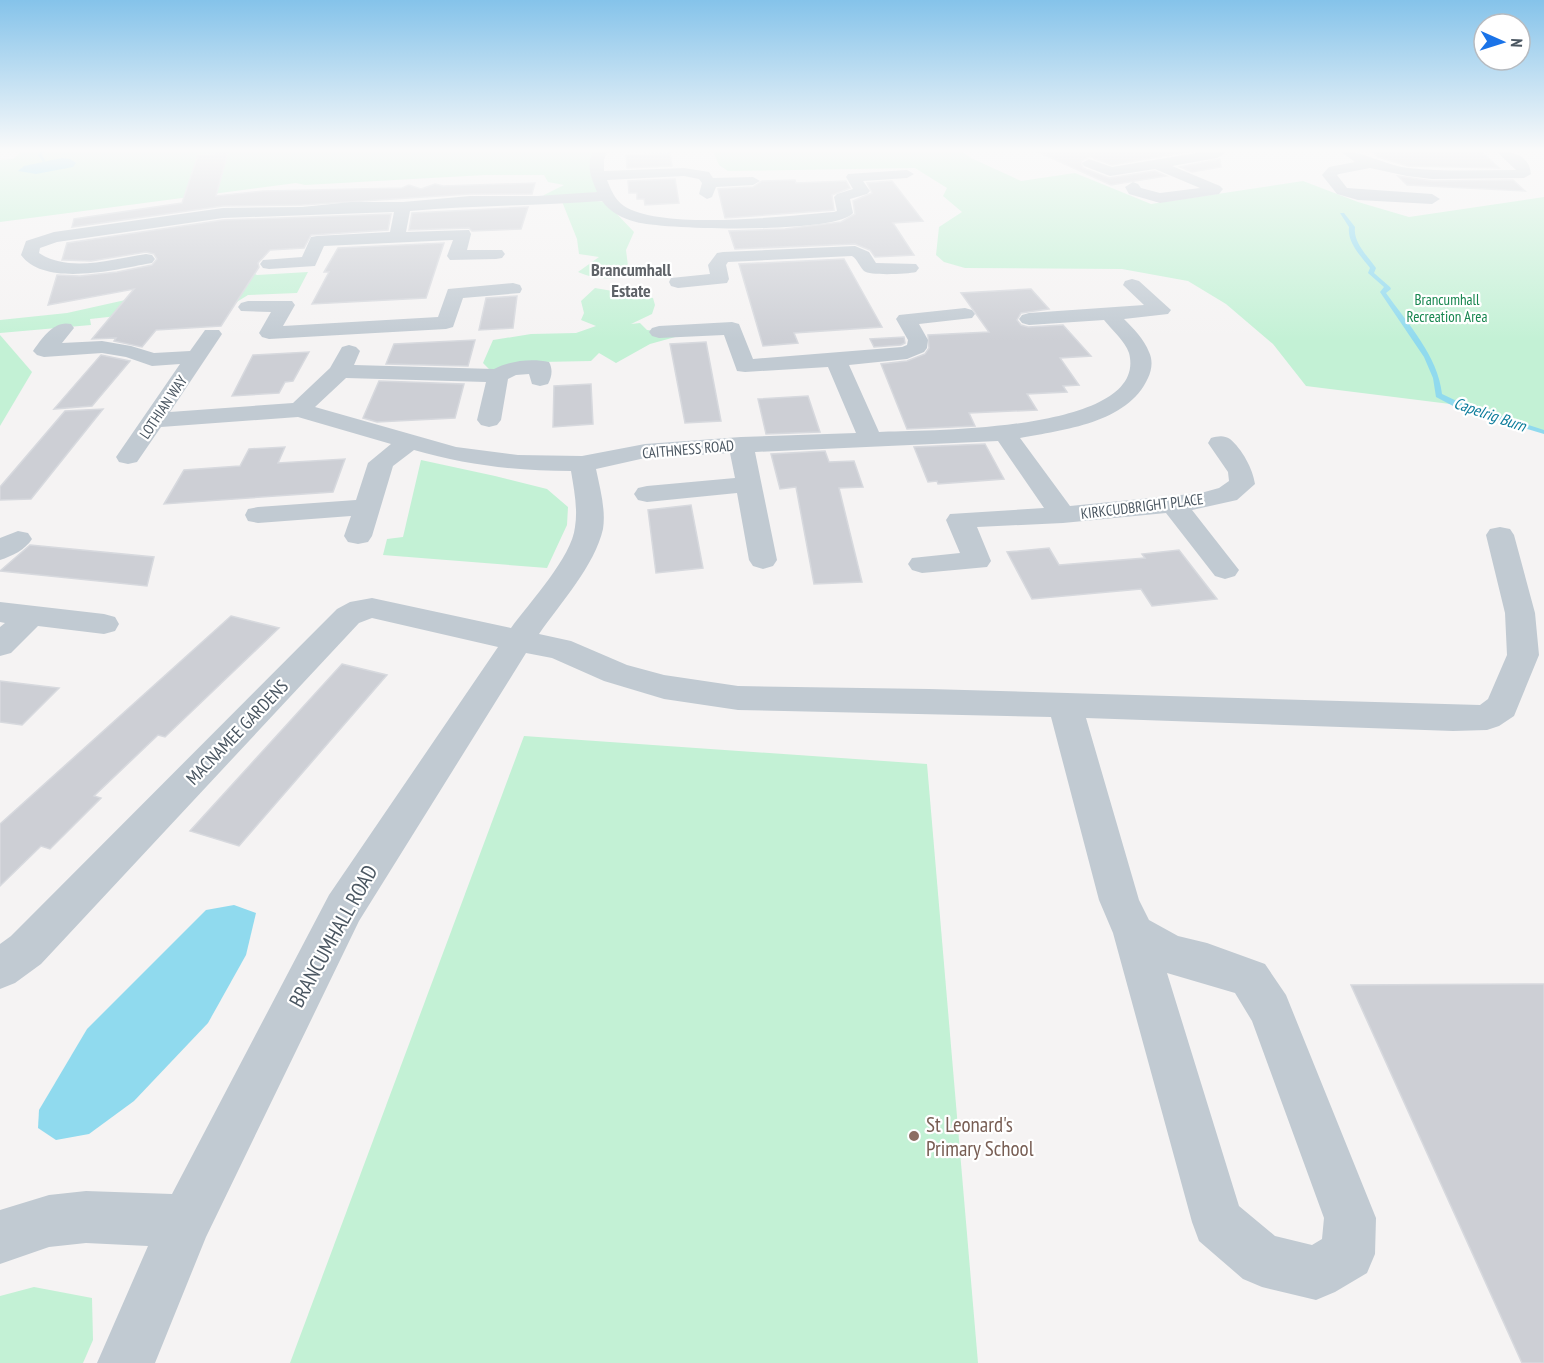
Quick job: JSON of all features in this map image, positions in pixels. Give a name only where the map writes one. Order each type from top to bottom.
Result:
[{"type":"street","points":[[15,239],[44,240],[212,215]]},
{"type":"street","points":[[397,237],[401,215]]},
{"type":"street","points":[[633,215],[654,221],[681,224],[837,217],[842,215]]},
{"type":"street","points":[[775,220],[785,254]]},
{"type":"street","points":[[269,264],[309,262],[317,241],[463,234],[456,256],[496,254]]},
{"type":"street","points":[[44,240],[32,245],[30,255],[38,262],[75,268],[146,259]]},
{"type":"street","points":[[678,282],[720,279],[717,265],[723,257],[855,251],[863,256],[871,268],[910,268]]},
{"type":"street","points":[[57,280],[75,268]]},
{"type":"street","points":[[1029,319],[1161,310],[1132,285]]},
{"type":"street","points":[[248,307],[285,305],[269,333],[446,323],[455,292],[513,290]]},
{"type":"street","points":[[659,332],[732,328],[745,366],[907,353],[917,348],[918,343],[906,319],[965,314]]},
{"type":"street","name":"CAITHNESS ROAD","points":[[154,420],[299,410],[454,454],[518,463],[582,464],[645,451],[741,444],[1005,434],[1067,422],[1090,414],[1116,402],[1133,387],[1141,370],[1139,352],[1128,335],[1109,314]]},
{"type":"street","points":[[299,410],[340,371],[360,327]]},
{"type":"street","name":"LOTHIAN WAY","points":[[64,328],[44,351],[102,347],[131,352],[152,360],[197,357]]},
{"type":"street","name":"LOTHIAN WAY","points":[[128,457],[212,334]]},
{"type":"street","points":[[836,360],[870,438]]},
{"type":"street","points":[[340,371],[498,376],[511,369],[541,367],[540,378]]},
{"type":"street","points":[[489,420],[498,376]]},
{"type":"street","name":"KIRKCUDBRIGHT PLACE","points":[[1005,434],[1063,515]]},
{"type":"street","points":[[358,537],[381,463],[409,442]]},
{"type":"street","name":"KIRKCUDBRIGHT PLACE","points":[[922,564],[977,561],[960,520],[1063,515],[1201,501],[1228,494],[1242,484],[1240,472],[1220,443]]},
{"type":"street","points":[[741,444],[763,560]]},
{"type":"street","name":"BRANCUMHALL ROAD","points":[[126,1363],[186,1221],[344,908],[518,641],[576,561],[589,529],[590,500],[582,464]]},
{"type":"street","points":[[647,494],[748,484]]},
{"type":"street","points":[[1173,504],[1225,570]]},
{"type":"street","points":[[258,515],[368,507]]},
{"type":"street","name":"MACNAMEE GARDENS","points":[[0,969],[26,950],[348,616],[361,609],[372,608],[560,649],[616,673],[664,687],[738,698],[1453,718],[1487,717],[1502,707],[1523,655],[1520,613],[1500,535]]},
{"type":"street","points":[[0,612],[104,624]]},
{"type":"street","points":[[0,645],[30,616]]},
{"type":"street","points":[[1065,706],[1119,900],[1134,933],[1218,1222],[1262,1260],[1316,1273],[1348,1254],[1350,1218],[1270,1010],[1250,978],[1207,963],[1170,954],[1134,933]]},
{"type":"street","points":[[0,1237],[50,1221],[86,1217],[186,1221]]},
{"type":"green space","points":[[0,215],[56,215],[0,222]]},
{"type":"green space","points":[[567,215],[617,215],[634,232],[626,250],[629,274],[617,278],[604,278],[578,272],[599,257],[579,254],[577,239]]},
{"type":"green space","name":"Brancumhall Recreation Area","points":[[958,215],[1401,215],[1409,217],[1425,215],[1544,215],[1544,432],[1458,405],[1306,386],[1273,344],[1226,304],[1188,281],[1122,269],[965,268],[944,262],[936,255],[939,227]]},
{"type":"green space","points":[[251,272],[257,275],[308,272],[297,293],[248,295],[235,303],[90,319],[91,325],[0,333],[0,320],[67,313]]},
{"type":"green space","points":[[595,288],[653,298],[655,305],[652,314],[631,324],[640,323],[647,330],[686,334],[650,344],[616,363],[599,353],[591,361],[541,362],[520,369],[489,369],[483,363],[493,340],[531,334],[576,333],[596,326],[581,320],[584,313],[581,301]]},
{"type":"green space","points":[[0,335],[32,372],[0,426]]},
{"type":"green space","points":[[421,460],[547,489],[568,507],[567,525],[547,568],[383,555],[387,539],[403,537]]},
{"type":"green space","points":[[524,736],[927,764],[978,1363],[290,1363]]},
{"type":"green space","points":[[34,1287],[92,1298],[93,1340],[83,1363],[0,1363],[0,1296]]},
{"type":"water","points":[[234,905],[256,913],[246,955],[208,1023],[134,1101],[89,1134],[56,1140],[38,1128],[39,1110],[87,1029],[206,910]]},
{"type":"building","points":[[104,215],[161,215],[72,227],[74,219]]},
{"type":"building","points":[[391,215],[388,230],[311,235],[304,248],[270,250],[258,263],[259,267],[221,326],[156,330],[142,347],[114,341],[116,338],[92,339],[134,289],[48,305],[57,275],[80,276],[117,272],[152,265],[157,259],[154,254],[146,252],[91,261],[62,260],[67,243],[223,220]]},
{"type":"building","points":[[412,215],[526,215],[521,229],[409,230]]},
{"type":"building","points":[[724,215],[771,215],[725,218]]},
{"type":"building","points":[[854,215],[918,215],[923,221],[893,223],[914,255],[875,257],[870,250],[855,244],[735,249],[729,231],[785,229],[841,222]]},
{"type":"building","points":[[444,243],[426,298],[312,304],[329,272],[324,272],[338,248]]},
{"type":"building","points":[[844,259],[882,327],[794,333],[798,343],[763,346],[739,264]]},
{"type":"building","points":[[1031,289],[1049,309],[1021,313],[1017,320],[1021,325],[1028,327],[1063,325],[1091,356],[1060,358],[1079,385],[1063,386],[1067,392],[1027,394],[1037,410],[969,413],[975,426],[907,429],[881,364],[907,361],[925,354],[929,348],[928,335],[989,332],[961,293]]},
{"type":"building","points":[[517,296],[513,328],[479,330],[486,298]]},
{"type":"building","points":[[904,337],[905,343],[901,345],[874,347],[870,339]]},
{"type":"building","points":[[475,340],[468,366],[386,364],[394,344]]},
{"type":"building","points":[[706,342],[721,421],[685,423],[670,344]]},
{"type":"building","points":[[309,352],[293,381],[285,382],[279,393],[232,396],[253,355]]},
{"type":"building","points":[[101,355],[130,361],[92,406],[54,409]]},
{"type":"building","points":[[379,381],[464,384],[455,418],[377,422],[363,418]]},
{"type":"building","points":[[591,384],[593,424],[553,427],[554,386]]},
{"type":"building","points":[[808,396],[820,432],[766,434],[758,399]]},
{"type":"building","points":[[103,409],[31,499],[0,500],[0,487],[65,411]]},
{"type":"building","points":[[985,444],[1004,479],[938,484],[937,481],[928,482],[914,447]]},
{"type":"building","points":[[285,447],[278,463],[345,459],[333,492],[164,504],[184,470],[240,466],[249,449]]},
{"type":"building","points":[[825,451],[829,462],[854,461],[863,487],[839,488],[862,582],[814,584],[796,487],[780,489],[771,454]]},
{"type":"building","points":[[691,505],[703,568],[656,573],[648,510]]},
{"type":"building","points":[[30,545],[154,557],[147,586],[0,571]]},
{"type":"building","points":[[1049,548],[1059,565],[1145,558],[1142,554],[1179,550],[1217,599],[1152,606],[1141,589],[1032,599],[1007,552]]},
{"type":"building","points":[[231,616],[279,628],[165,737],[158,735],[94,796],[101,798],[50,849],[41,846],[0,886],[0,824]]},
{"type":"building","points":[[342,664],[387,675],[239,846],[190,831]]},
{"type":"building","points":[[0,681],[59,688],[22,725],[0,722]]},
{"type":"building","points":[[1544,984],[1544,1363],[1522,1363],[1351,985]]},
{"type":"waterway","name":"Capelrig Burn","points":[[1342,215],[1352,227],[1353,241],[1373,268],[1371,273],[1387,287],[1388,289],[1383,292],[1427,357],[1437,378],[1439,395],[1458,405],[1544,432]]},
{"type":"place","name":"St Leonard's Primary School","points":[[914,1136]]},
{"type":"district","name":"Brancumhall Estate","points":[[631,279]]}]
